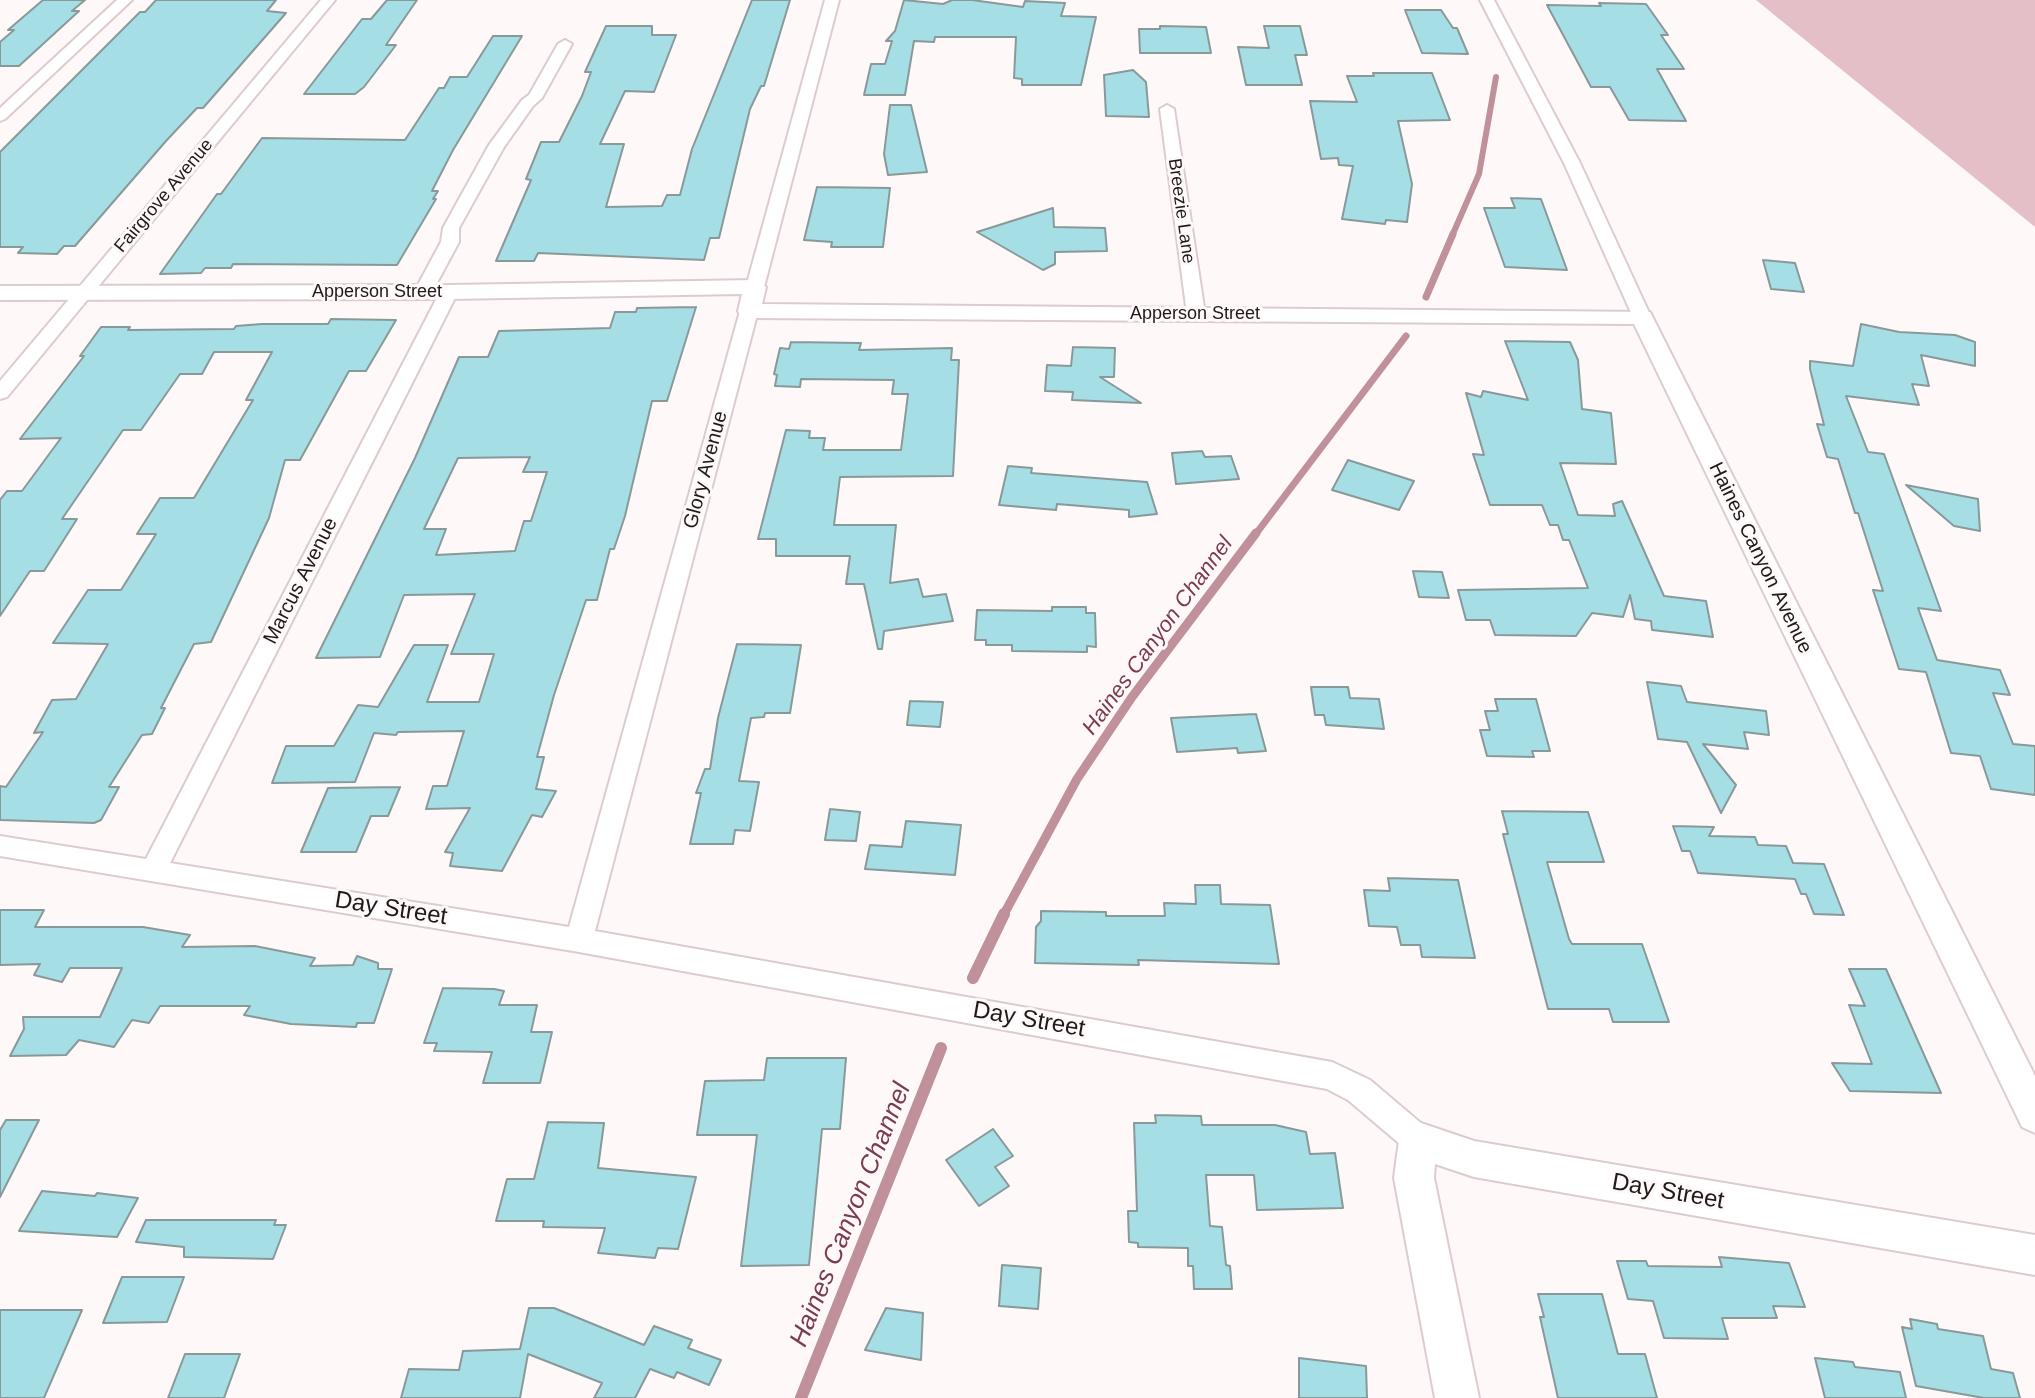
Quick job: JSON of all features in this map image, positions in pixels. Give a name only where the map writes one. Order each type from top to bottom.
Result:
[{"type":"street","points":[[0,116],[125,0]]},
{"type":"street","name":"Fairgrove Avenue","points":[[0,393],[328,0]]},
{"type":"street","name":"Glory Avenue","points":[[579,940],[832,0]]},
{"type":"street","name":"Haines Canyon Avenue","points":[[1487,0],[1572,163],[1642,317],[2035,1115]]},
{"type":"street","points":[[423,292],[450,242],[451,228],[497,145],[508,134],[527,103],[535,98],[565,44]]},
{"type":"street","name":"Breezie Lane","points":[[1167,109],[1196,314]]},
{"type":"street","name":"Apperson Street","points":[[0,293],[449,292],[755,287]]},
{"type":"street","name":"Marcus Avenue","points":[[153,871],[449,292]]},
{"type":"street","name":"Apperson Street","points":[[749,311],[1642,317]]},
{"type":"street","name":"Day Street","points":[[0,846],[579,940],[1332,1076],[1359,1090],[1418,1140],[1474,1159],[2035,1255]]},
{"type":"street","points":[[1418,1140],[1414,1178],[1457,1398]]},
{"type":"shaded area","points":[[1756,0],[2035,0],[2035,227]]},
{"type":"building","points":[[43,0],[85,0],[72,11],[79,11],[19,66],[0,66],[0,42],[14,30],[8,30]]},
{"type":"building","points":[[156,0],[276,0],[267,11],[286,13],[203,108],[197,108],[166,141],[75,246],[64,246],[57,254],[18,253],[23,247],[0,247],[0,152],[140,12],[145,12]]},
{"type":"building","points":[[387,0],[417,0],[386,45],[396,45],[364,87],[355,94],[304,94],[362,19],[371,19]]},
{"type":"building","points":[[752,0],[790,0],[764,86],[761,86],[750,109],[719,238],[710,238],[704,260],[538,253],[534,261],[496,261],[531,180],[526,179],[541,142],[559,142],[582,96],[591,72],[585,72],[606,26],[652,26],[652,35],[676,35],[654,92],[625,91],[600,144],[624,144],[606,207],[662,206],[667,195],[680,195],[692,149]]},
{"type":"building","points":[[904,0],[943,4],[952,0],[972,0],[1023,7],[1025,1],[1065,3],[1061,16],[1096,17],[1081,85],[1022,85],[1022,79],[1014,78],[1016,37],[935,37],[934,42],[914,41],[905,95],[864,95],[871,64],[885,64],[892,41],[886,41],[895,31]]},
{"type":"building","points":[[1599,3],[1646,4],[1668,35],[1661,35],[1684,69],[1657,69],[1686,121],[1629,120],[1610,87],[1591,87],[1547,5],[1601,6]]},
{"type":"building","points":[[1405,10],[1441,10],[1453,28],[1457,28],[1468,54],[1422,53]]},
{"type":"building","points":[[1160,26],[1206,27],[1211,53],[1140,53],[1139,29],[1160,29]]},
{"type":"building","points":[[1264,26],[1300,26],[1307,55],[1295,55],[1302,85],[1246,85],[1238,47],[1269,48]]},
{"type":"building","points":[[493,36],[522,36],[453,150],[432,191],[438,191],[433,199],[436,199],[397,265],[233,264],[231,268],[205,268],[201,273],[160,274],[262,138],[405,140],[439,88],[444,88],[450,77],[467,77]]},
{"type":"building","points":[[1133,70],[1146,82],[1149,117],[1106,116],[1104,75]]},
{"type":"building","points":[[1373,73],[1432,73],[1450,120],[1398,121],[1412,184],[1407,222],[1386,220],[1385,224],[1342,219],[1353,166],[1339,165],[1338,158],[1321,159],[1310,101],[1357,102],[1347,76],[1374,76]]},
{"type":"building","points":[[890,105],[911,105],[927,172],[888,175],[884,154]]},
{"type":"building","points":[[817,187],[890,188],[883,247],[831,247],[832,242],[804,240]]},
{"type":"building","points":[[1511,198],[1541,199],[1567,270],[1505,267],[1484,208],[1515,208]]},
{"type":"building","points":[[1053,208],[1054,227],[1105,228],[1107,251],[1055,252],[1055,264],[1043,270],[977,232]]},
{"type":"building","points":[[1763,260],[1795,263],[1804,292],[1771,289]]},
{"type":"building","points":[[696,307],[667,401],[652,401],[625,516],[614,549],[610,549],[597,600],[586,600],[554,695],[537,757],[544,757],[536,789],[556,791],[542,817],[532,815],[502,871],[450,866],[453,853],[445,852],[470,808],[426,809],[433,786],[447,786],[464,731],[398,732],[396,735],[374,733],[355,782],[272,783],[286,746],[334,746],[358,705],[378,707],[414,645],[448,645],[427,702],[479,702],[494,654],[451,654],[475,594],[404,595],[380,657],[316,658],[415,458],[459,357],[488,357],[499,331],[610,328],[615,312],[636,312],[637,308]],"holes":[[[530,457],[523,472],[547,472],[531,521],[524,521],[515,551],[436,555],[446,529],[424,529],[458,458]]]},
{"type":"building","points":[[331,319],[396,320],[366,371],[349,371],[300,460],[285,460],[269,518],[211,642],[194,644],[161,708],[165,708],[152,734],[142,735],[109,787],[119,787],[101,820],[94,823],[0,820],[0,786],[6,787],[43,732],[34,733],[52,700],[76,699],[108,644],[53,643],[88,590],[121,590],[156,534],[137,534],[160,498],[194,498],[253,400],[246,400],[272,352],[214,352],[202,374],[180,374],[141,430],[123,430],[62,519],[77,519],[44,571],[30,571],[0,616],[0,500],[7,491],[22,491],[61,438],[20,439],[84,356],[80,356],[101,327],[130,327],[128,330],[234,329],[236,326],[262,324],[328,324]]},
{"type":"building","points":[[1861,324],[1899,332],[1955,335],[1975,342],[1975,366],[1921,355],[1929,386],[1912,384],[1919,405],[1846,396],[1868,452],[1884,454],[1941,611],[1918,608],[1937,660],[2000,670],[2010,695],[1993,693],[2013,744],[2035,746],[2035,795],[1991,789],[1980,756],[1951,753],[1926,672],[1899,669],[1873,590],[1883,591],[1858,513],[1855,513],[1838,459],[1827,457],[1817,424],[1824,425],[1810,369],[1810,361],[1853,366]]},
{"type":"building","points":[[1505,341],[1570,342],[1578,360],[1582,409],[1611,413],[1616,464],[1560,463],[1578,515],[1615,516],[1613,504],[1622,501],[1664,596],[1706,601],[1713,637],[1652,630],[1651,621],[1635,619],[1630,595],[1623,617],[1592,613],[1576,636],[1495,635],[1490,620],[1466,620],[1458,590],[1588,588],[1569,540],[1563,540],[1558,525],[1550,525],[1542,505],[1490,505],[1473,454],[1484,455],[1466,393],[1481,397],[1483,391],[1528,400]]},
{"type":"building","points":[[791,342],[861,343],[859,350],[952,348],[951,360],[959,360],[953,476],[840,477],[834,525],[896,525],[890,583],[918,579],[923,597],[946,594],[953,621],[884,631],[882,649],[878,649],[864,584],[846,584],[850,556],[776,556],[776,539],[758,539],[786,430],[810,431],[809,438],[825,438],[823,450],[901,450],[908,394],[892,394],[894,380],[801,379],[800,387],[775,386],[777,375],[774,374],[780,348],[789,349]]},
{"type":"building","points":[[1073,347],[1115,348],[1114,377],[1100,377],[1141,403],[1072,400],[1073,392],[1045,391],[1047,365],[1071,366]]},
{"type":"building","points":[[1202,451],[1205,457],[1231,456],[1239,479],[1176,484],[1172,453]]},
{"type":"building","points":[[1348,460],[1414,481],[1399,510],[1332,490]]},
{"type":"building","points":[[1008,466],[1032,468],[1031,473],[1147,482],[1157,514],[1129,517],[1129,510],[1057,504],[1056,510],[999,505]]},
{"type":"building","points":[[1906,485],[1978,499],[1980,531],[1954,526]]},
{"type":"building","points":[[1413,571],[1442,572],[1449,598],[1419,597]]},
{"type":"building","points":[[1052,607],[1086,607],[1086,613],[1095,613],[1096,647],[1087,646],[1087,652],[1012,651],[1012,645],[986,645],[986,640],[975,640],[977,610],[1052,611]]},
{"type":"building","points":[[737,644],[801,645],[790,713],[765,713],[764,717],[751,718],[739,781],[759,782],[750,831],[735,830],[733,844],[690,844],[701,793],[696,793],[705,769],[710,769],[718,718]]},
{"type":"building","points":[[1647,682],[1681,686],[1687,702],[1766,711],[1769,735],[1744,732],[1748,749],[1703,744],[1736,785],[1721,813],[1687,742],[1658,739]]},
{"type":"building","points":[[1311,687],[1348,687],[1350,698],[1379,699],[1384,729],[1326,725],[1324,715],[1315,715]]},
{"type":"building","points":[[1495,699],[1536,699],[1550,751],[1532,751],[1534,757],[1487,756],[1480,730],[1490,730],[1485,711],[1498,711]]},
{"type":"building","points":[[910,701],[943,702],[940,727],[907,725]]},
{"type":"building","points":[[1256,714],[1266,751],[1238,753],[1237,748],[1177,752],[1171,718]]},
{"type":"building","points":[[400,787],[388,816],[371,816],[356,852],[301,852],[328,788]]},
{"type":"building","points":[[830,809],[860,812],[856,841],[825,840]]},
{"type":"building","points":[[1502,811],[1588,812],[1604,862],[1547,862],[1569,939],[1572,944],[1642,944],[1669,1022],[1613,1022],[1609,1009],[1548,1009],[1503,834],[1508,834]]},
{"type":"building","points":[[906,821],[961,825],[955,875],[865,869],[870,845],[902,847]]},
{"type":"building","points":[[1673,826],[1714,827],[1709,836],[1755,837],[1758,845],[1786,846],[1793,863],[1824,864],[1844,915],[1814,914],[1806,894],[1801,894],[1795,879],[1698,873],[1690,851],[1682,851]]},
{"type":"building","points":[[1388,878],[1458,880],[1475,958],[1422,957],[1420,945],[1401,945],[1397,927],[1369,926],[1364,890],[1390,891]]},
{"type":"building","points":[[1195,885],[1220,885],[1221,904],[1270,905],[1279,964],[1138,960],[1139,965],[1035,963],[1036,927],[1041,921],[1041,911],[1165,916],[1164,903],[1196,904]]},
{"type":"building","points":[[0,910],[44,910],[35,927],[143,927],[190,935],[182,947],[255,946],[315,958],[310,966],[353,965],[357,956],[378,963],[378,969],[392,969],[374,1023],[357,1023],[356,1027],[291,1024],[244,1015],[250,1006],[160,1006],[149,1023],[132,1020],[114,1047],[79,1040],[66,1055],[10,1056],[24,1029],[23,1017],[100,1017],[122,968],[70,968],[62,982],[34,975],[40,964],[0,965]]},
{"type":"building","points":[[1849,969],[1886,969],[1941,1093],[1850,1091],[1832,1063],[1872,1064],[1849,1005],[1865,1006]]},
{"type":"building","points":[[443,988],[494,989],[504,991],[499,1005],[537,1005],[531,1032],[552,1032],[540,1083],[483,1083],[492,1052],[434,1051],[437,1043],[424,1043]]},
{"type":"building","points":[[767,1058],[846,1058],[840,1129],[822,1129],[809,1265],[741,1266],[757,1135],[697,1135],[705,1081],[764,1080]]},
{"type":"building","points":[[1155,1115],[1201,1116],[1202,1125],[1275,1125],[1306,1132],[1310,1154],[1335,1153],[1343,1208],[1257,1210],[1254,1175],[1206,1175],[1210,1226],[1222,1227],[1232,1289],[1194,1289],[1193,1266],[1188,1266],[1188,1248],[1138,1247],[1138,1243],[1129,1242],[1128,1211],[1137,1211],[1134,1123],[1156,1123]]},
{"type":"building","points":[[6,1120],[39,1120],[0,1197],[0,1130]]},
{"type":"building","points":[[548,1122],[604,1123],[598,1168],[696,1177],[678,1249],[658,1248],[655,1258],[598,1253],[605,1228],[543,1227],[544,1221],[496,1221],[507,1179],[534,1179]]},
{"type":"building","points":[[993,1129],[1013,1156],[995,1167],[1009,1186],[979,1206],[946,1160]]},
{"type":"building","points":[[42,1191],[138,1198],[117,1237],[19,1231]]},
{"type":"building","points":[[146,1220],[276,1220],[274,1225],[286,1225],[273,1259],[184,1257],[184,1247],[136,1242]]},
{"type":"building","points":[[1719,1257],[1789,1263],[1805,1307],[1773,1306],[1777,1318],[1722,1318],[1728,1339],[1664,1338],[1653,1301],[1628,1299],[1617,1261],[1646,1261],[1648,1266],[1722,1267]]},
{"type":"building","points":[[1002,1265],[1041,1268],[1038,1309],[999,1306]]},
{"type":"building","points":[[122,1277],[184,1277],[167,1322],[103,1323]]},
{"type":"building","points":[[1538,1294],[1602,1294],[1618,1354],[1645,1354],[1657,1398],[1558,1398]]},
{"type":"building","points":[[529,1308],[554,1308],[644,1345],[654,1326],[692,1340],[688,1348],[721,1360],[709,1385],[677,1372],[674,1378],[650,1369],[635,1398],[594,1398],[602,1383],[528,1354],[520,1398],[401,1398],[409,1369],[459,1370],[463,1351],[520,1349]]},
{"type":"building","points":[[886,1308],[923,1313],[921,1360],[865,1350]]},
{"type":"building","points":[[0,1310],[82,1310],[44,1398],[0,1398]]},
{"type":"building","points":[[1910,1319],[1937,1324],[1938,1329],[1983,1336],[1991,1369],[2013,1373],[2020,1398],[1984,1398],[1916,1386],[1902,1327],[1912,1329]]},
{"type":"building","points":[[185,1354],[240,1354],[224,1398],[168,1398]]},
{"type":"building","points":[[1299,1358],[1366,1366],[1367,1398],[1299,1398]]},
{"type":"building","points":[[1815,1358],[1900,1372],[1906,1398],[1825,1398]]},
{"type":"waterway","name":"Haines Canyon Channel","points":[[1452,236],[1479,174],[1496,77]]},
{"type":"waterway","name":"Haines Canyon Channel","points":[[1426,297],[1453,234]]},
{"type":"waterway","name":"Haines Canyon Channel","points":[[1255,535],[1406,336]]},
{"type":"waterway","name":"Haines Canyon Channel","points":[[1003,915],[1077,779],[1132,697],[1256,533]]},
{"type":"waterway","name":"Haines Canyon Channel","points":[[973,978],[1003,915]]},
{"type":"waterway","name":"Haines Canyon Channel","points":[[801,1398],[941,1048]]}]
